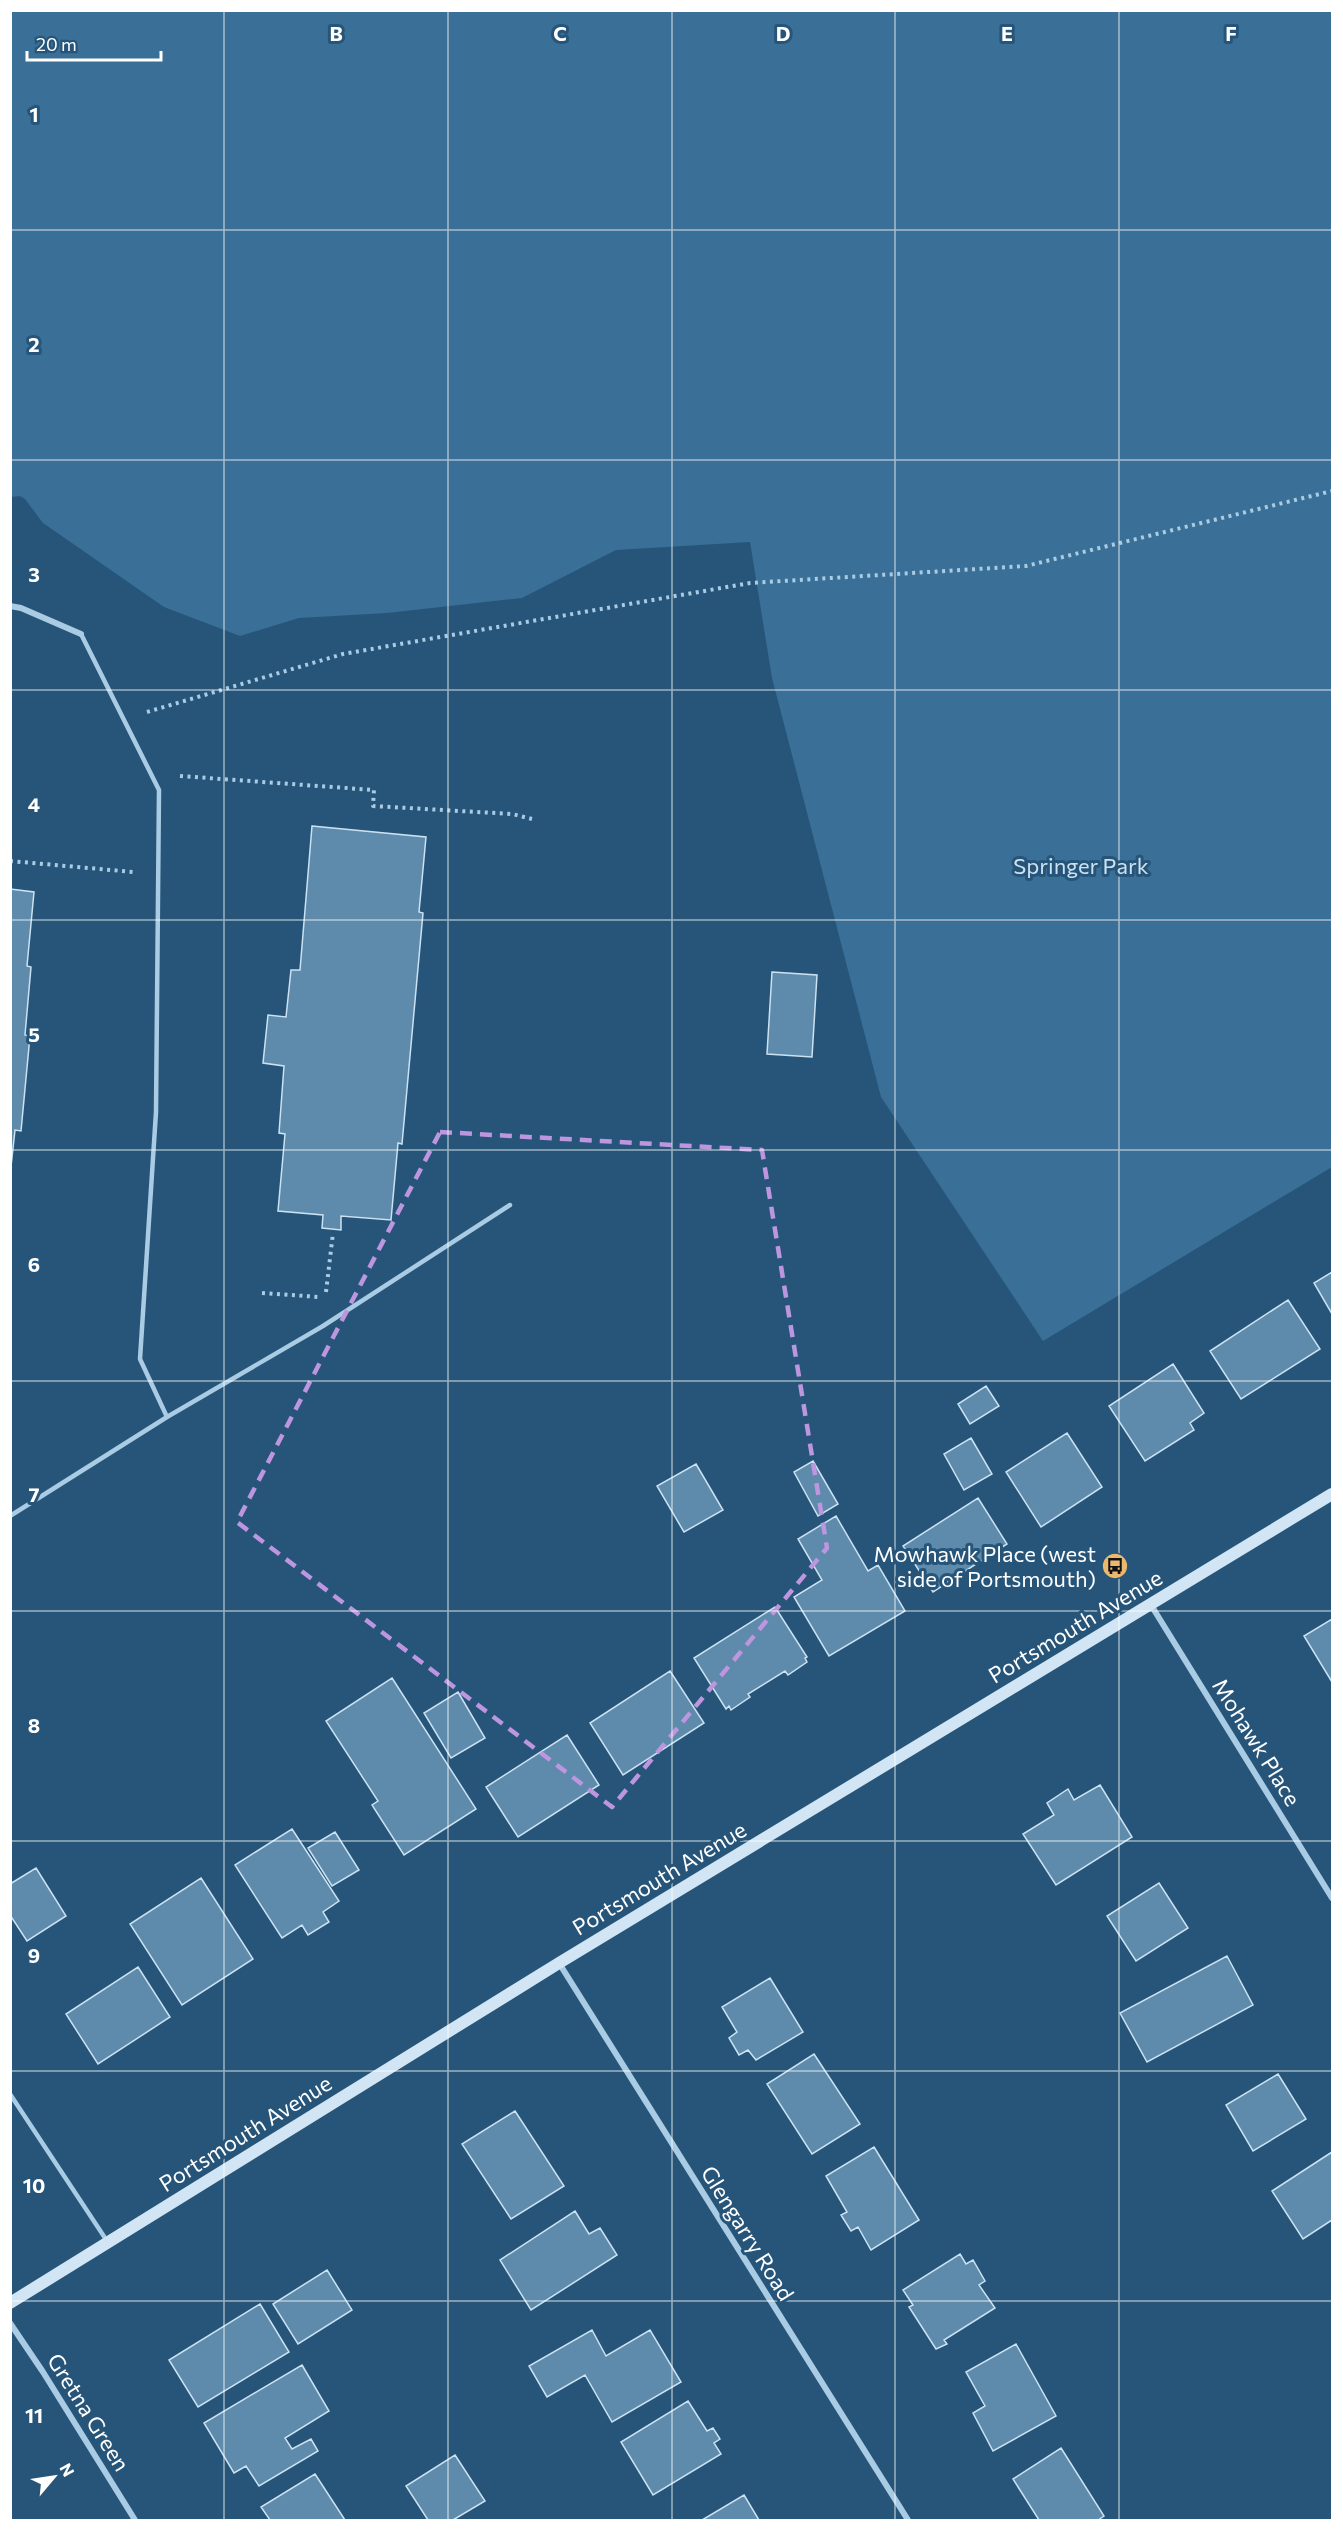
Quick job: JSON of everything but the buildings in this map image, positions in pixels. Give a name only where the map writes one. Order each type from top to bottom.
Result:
[{"type":"main road","name":"Portsmouth Avenue","points":[[10,2303],[558,1964],[1332,1494]]},
{"type":"street","points":[[10,606],[21,608],[81,634]]},
{"type":"street","name":"Mohawk Place","points":[[1151,1605],[1332,1898]]},
{"type":"street","name":"Glengarry Road","points":[[558,1964],[908,2520]]},
{"type":"street","name":"Gretna Green","points":[[10,2323],[135,2520]]},
{"type":"lane","points":[[81,634],[159,790],[156,1112],[140,1359],[167,1417]]},
{"type":"lane","points":[[10,1516],[167,1417],[322,1326],[510,1205]]},
{"type":"lane","points":[[10,2094],[109,2243]]},
{"type":"path","points":[[123,719],[343,654],[750,583],[1026,566],[1332,491]]},
{"type":"path","points":[[150,774],[374,790],[373,806],[512,814],[532,819]]},
{"type":"path","points":[[10,861],[158,875]]},
{"type":"path","points":[[262,1293],[326,1297],[333,1233]]},
{"type":"highlighted area","points":[[440,1132],[762,1150],[827,1548],[612,1807],[237,1522]]},
{"type":"green space","name":"Springer Park","points":[[11,10],[1332,11],[1332,1167],[1043,1341],[881,1097],[772,678],[750,542],[616,550],[522,598],[387,613],[299,618],[240,636],[164,607],[43,523],[25,499],[20,496],[11,497]]},
{"type":"place","name":"Mowhawk Place (west side of Portsmouth)","points":[[1115,1566]]}]
